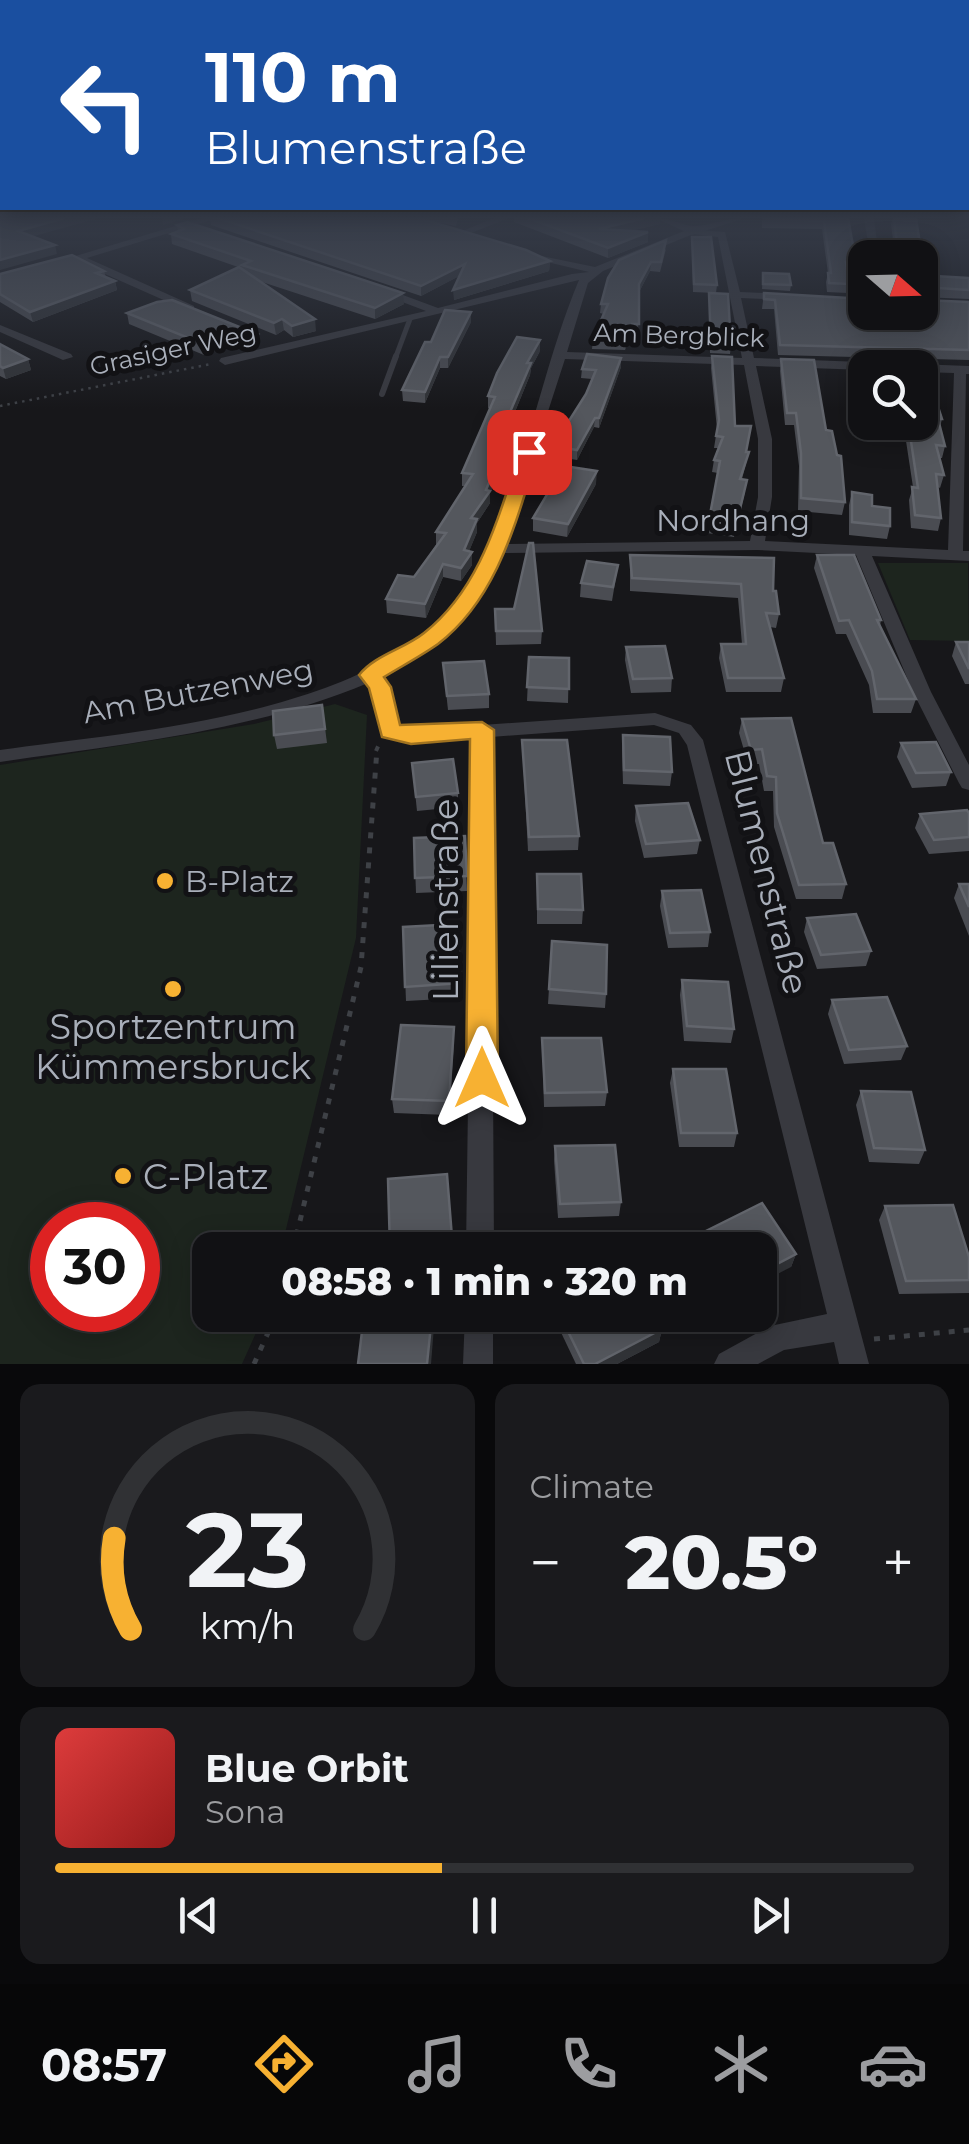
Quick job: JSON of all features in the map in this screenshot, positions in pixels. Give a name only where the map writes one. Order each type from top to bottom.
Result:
[{"type":"street","points":[[132,282],[197,311]]},
{"type":"street","name":"Grasiger Weg","points":[[225,361],[410,320],[554,282]]},
{"type":"street","name":"Am Butzenweg","points":[[0,756],[273,710],[316,699],[409,654],[455,618],[497,548],[583,282]]},
{"type":"street","points":[[734,282],[766,470],[757,545]]},
{"type":"street","points":[[371,286],[438,312]]},
{"type":"street","points":[[737,295],[792,298]]},
{"type":"street","points":[[0,328],[67,357]]},
{"type":"street","points":[[268,339],[284,349]]},
{"type":"street","name":"Am Bergblick","points":[[560,355],[848,364]]},
{"type":"street","name":"Am Bergblick","points":[[938,369],[964,370]]},
{"type":"street","points":[[962,556],[964,370]]},
{"type":"street","name":"Nordhang","points":[[497,548],[757,545],[962,556]]},
{"type":"street","points":[[862,550],[922,692],[969,783]]},
{"type":"street","points":[[370,675],[380,687],[390,731]]},
{"type":"street","name":"Blumenstraße","points":[[390,731],[411,736],[655,719],[685,729],[696,744],[854,1364]]},
{"type":"street","name":"Lilienstraße","points":[[480,1232],[482,730]]},
{"type":"street","points":[[478,1364],[479,1332]]},
{"type":"street","points":[[729,1364],[780,1336],[846,1333]]},
{"type":"lane","points":[[382,394],[410,320]]},
{"type":"path","name":"Grasiger Weg","points":[[0,406],[225,361]]},
{"type":"path","points":[[297,1232],[361,967],[375,754],[390,731]]},
{"type":"path","points":[[846,1333],[969,1330]]},
{"type":"path","points":[[254,1364],[268,1332]]},
{"type":"shaded area","points":[[878,563],[968,563],[969,641],[910,640]]},
{"type":"shaded area","name":"Sportzentrum Kümmersbruck","points":[[335,704],[367,715],[356,938],[285,1232],[192,1232],[192,1332],[256,1332],[242,1364],[0,1364],[0,765],[254,724]]},
{"type":"building","points":[[0,282],[113,282],[30,312],[0,294]]},
{"type":"building","points":[[208,282],[260,282],[315,319],[292,326],[282,319],[274,323],[190,290]]},
{"type":"building","points":[[294,282],[368,282],[403,293],[375,308]]},
{"type":"building","points":[[457,282],[481,282],[453,290]]},
{"type":"building","points":[[607,282],[640,282],[639,324],[632,324],[626,340],[593,339],[608,304],[601,304]]},
{"type":"building","points":[[717,282],[717,285],[694,284]]},
{"type":"building","points":[[790,282],[791,285],[763,284]]},
{"type":"building","points":[[938,282],[969,282],[969,290],[938,288]]},
{"type":"building","points":[[709,293],[728,294],[731,345],[711,345]]},
{"type":"building","points":[[764,293],[848,298],[848,330],[938,330],[938,301],[969,302],[969,350],[780,345],[775,300],[764,299]]},
{"type":"building","points":[[172,300],[257,334],[246,338],[227,333],[203,344],[127,313]]},
{"type":"building","points":[[445,310],[471,312],[448,357],[440,357],[425,392],[402,390],[425,342],[431,342]]},
{"type":"building","points":[[517,337],[540,340],[527,363],[531,363],[510,412],[506,442],[486,490],[490,491],[471,518],[477,519],[464,550],[472,552],[461,568],[443,564],[425,604],[386,599],[398,575],[414,577],[446,533],[436,532],[473,474],[462,473],[495,397],[488,396],[497,373]]},
{"type":"building","points":[[0,344],[28,359],[3,368]]},
{"type":"building","points":[[587,354],[621,358],[599,418],[595,418],[577,450],[553,446],[586,394],[596,370],[582,369]]},
{"type":"building","points":[[712,356],[732,357],[735,426],[751,426],[749,452],[740,479],[747,480],[736,525],[709,520],[720,461],[714,460],[723,437],[716,436],[719,420]]},
{"type":"building","points":[[781,359],[814,360],[826,430],[832,431],[837,455],[841,456],[845,502],[801,498],[796,413],[787,413]]},
{"type":"building","points":[[938,419],[945,446],[936,445],[944,475],[936,474],[941,518],[915,515],[912,487],[918,488],[911,440],[938,440]]},
{"type":"building","points":[[564,466],[597,471],[568,524],[533,518]]},
{"type":"building","points":[[852,492],[872,495],[872,506],[890,508],[890,526],[852,522]]},
{"type":"building","points":[[529,543],[533,543],[542,631],[496,631],[495,609],[514,609]]},
{"type":"building","points":[[630,555],[774,558],[773,591],[779,614],[766,613],[784,678],[728,678],[721,644],[746,644],[741,584],[632,578]]},
{"type":"building","points":[[817,555],[854,555],[881,620],[877,620],[916,699],[877,699],[872,671],[849,620],[839,621]]},
{"type":"building","points":[[587,561],[618,565],[613,587],[581,583]]},
{"type":"building","points":[[956,642],[969,642],[969,669]]},
{"type":"building","points":[[665,646],[672,678],[633,679],[626,647]]},
{"type":"building","points":[[529,657],[569,658],[569,689],[527,687]]},
{"type":"building","points":[[484,661],[489,694],[447,696],[443,663]]},
{"type":"building","points":[[322,705],[325,729],[274,735],[273,711]]},
{"type":"building","points":[[791,718],[823,843],[833,843],[846,884],[799,885],[777,813],[776,777],[767,776],[762,749],[751,750],[742,719]]},
{"type":"building","points":[[623,735],[670,737],[672,772],[624,770]]},
{"type":"building","points":[[522,740],[567,740],[579,836],[529,837]]},
{"type":"building","points":[[936,742],[951,772],[916,773],[901,743]]},
{"type":"building","points":[[453,759],[458,793],[416,797],[412,763]]},
{"type":"building","points":[[688,803],[700,840],[646,844],[636,806]]},
{"type":"building","points":[[967,810],[969,837],[934,840],[920,814]]},
{"type":"building","points":[[465,836],[467,876],[415,878],[414,838]]},
{"type":"building","points":[[537,874],[581,874],[583,910],[538,909]]},
{"type":"building","points":[[959,884],[969,884],[969,907]]},
{"type":"building","points":[[701,890],[710,932],[670,933],[662,891]]},
{"type":"building","points":[[856,914],[871,951],[821,955],[807,918]]},
{"type":"building","points":[[457,924],[461,983],[405,987],[403,927]]},
{"type":"building","points":[[552,941],[607,945],[606,994],[549,989]]},
{"type":"building","points":[[682,980],[728,982],[734,1029],[687,1026]]},
{"type":"building","points":[[887,997],[907,1046],[849,1050],[832,1000]]},
{"type":"building","points":[[401,1025],[454,1027],[449,1101],[392,1099]]},
{"type":"building","points":[[542,1038],[601,1038],[607,1092],[545,1093]]},
{"type":"building","points":[[673,1069],[726,1069],[737,1133],[681,1133]]},
{"type":"building","points":[[861,1091],[911,1092],[925,1150],[874,1148]]},
{"type":"building","points":[[615,1145],[621,1202],[560,1204],[555,1146]]},
{"type":"building","points":[[447,1174],[452,1232],[389,1232],[388,1179]]},
{"type":"building","points":[[762,1203],[796,1254],[777,1264],[777,1232],[704,1232]]},
{"type":"building","points":[[953,1205],[969,1257],[969,1280],[906,1281],[885,1206]]},
{"type":"building","points":[[362,1332],[430,1332],[427,1364],[358,1364]]},
{"type":"building","points":[[568,1332],[656,1332],[595,1364],[584,1364]]},
{"type":"place","name":"B-Platz","points":[[165,881]]},
{"type":"place","name":"Sportzentrum Kümmersbruck","points":[[173,989]]},
{"type":"place","name":"C-Platz","points":[[123,1176]]},
{"type":"route","points":[[482,1078],[482,730],[411,736],[390,731],[380,687],[370,675],[432,638],[471,597],[497,548],[529,452]]}]
